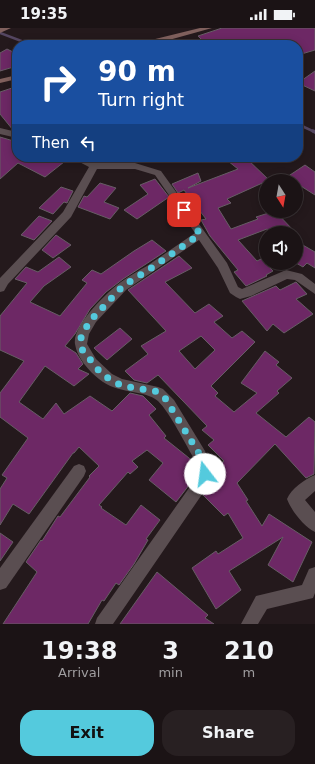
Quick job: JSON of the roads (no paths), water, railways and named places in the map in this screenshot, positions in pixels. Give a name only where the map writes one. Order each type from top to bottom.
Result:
[{"type":"main road","points":[[161,40],[208,28]]},
{"type":"main road","points":[[0,81],[12,78]]},
{"type":"street","points":[[0,131],[12,132]]},
{"type":"street","points":[[86,162],[94,166],[135,166],[158,173],[223,266],[234,290],[240,294],[247,293],[286,274],[298,277],[315,290]]},
{"type":"street","points":[[0,288],[4,281],[67,214],[94,166]]},
{"type":"street","points":[[103,624],[200,485],[205,474],[203,460],[165,398],[155,391],[123,386],[112,381],[100,372],[81,348],[81,338],[89,322],[123,286],[200,234]]},
{"type":"street","points":[[0,582],[79,471]]},
{"type":"street","points":[[315,482],[294,499],[315,524]]},
{"type":"street","points":[[248,624],[262,602],[307,592],[315,575]]},
{"type":"waterway","points":[[0,33],[19,40]]},
{"type":"waterway","points":[[303,126],[315,132],[313,131]]}]
